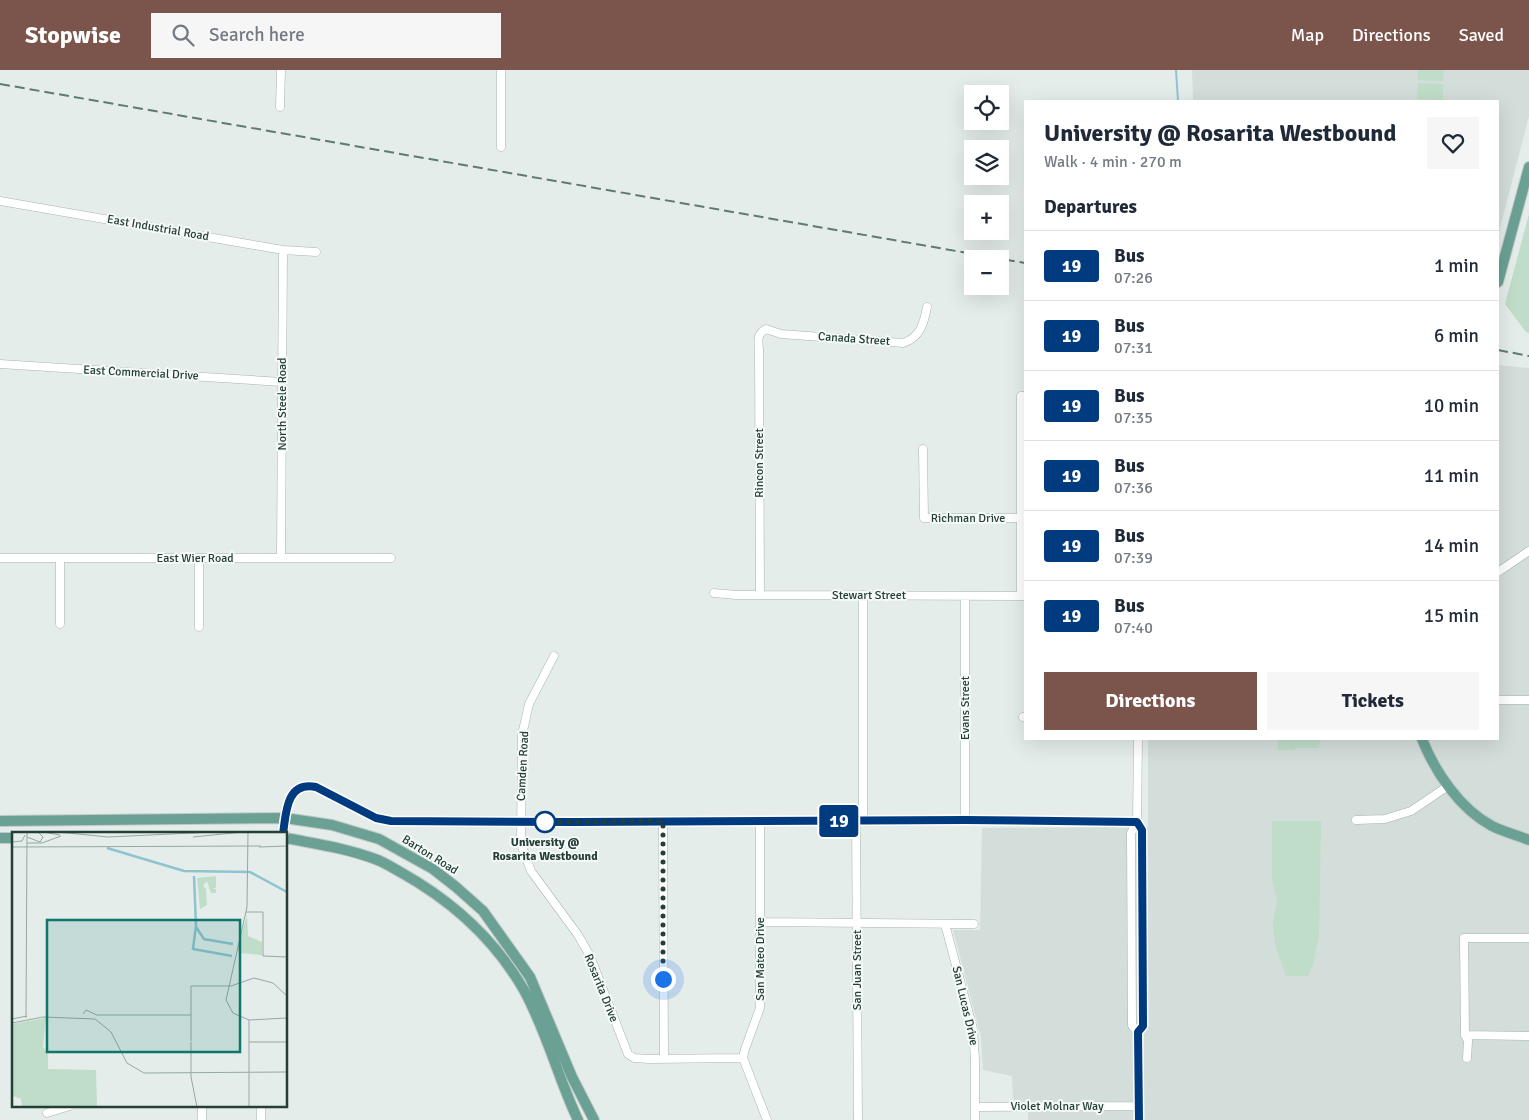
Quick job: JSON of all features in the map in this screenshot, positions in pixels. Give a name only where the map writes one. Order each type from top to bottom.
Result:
[{"type":"main road","points":[[1499,278],[1529,167]]},
{"type":"main road","points":[[1423,740],[1448,786],[1464,804],[1492,826],[1529,840]]},
{"type":"main road","name":"Barton Road","points":[[0,821],[285,818],[332,825],[379,839],[433,869],[483,911],[530,977],[572,1077],[594,1120]]},
{"type":"main road","points":[[288,838],[350,850],[377,859],[430,889],[478,930],[506,962],[524,991],[546,1037],[570,1104],[578,1120]]},
{"type":"street","points":[[280,107],[281,70]]},
{"type":"street","points":[[501,70],[502,147]]},
{"type":"street","name":"East Industrial Road","points":[[0,200],[283,250],[316,252]]},
{"type":"street","name":"North Steele Road","points":[[282,557],[283,250]]},
{"type":"street","name":"Canada Street","points":[[761,332],[766,329],[781,334],[903,343],[910,341],[919,332],[927,307]]},
{"type":"street","name":"Rincon Street","points":[[760,595],[758,338],[761,332]]},
{"type":"street","name":"East Commercial Drive","points":[[0,364],[282,382]]},
{"type":"street","points":[[1023,396],[1021,518],[1023,596]]},
{"type":"street","name":"Richman Drive","points":[[923,449],[924,518],[1021,518]]},
{"type":"street","points":[[1499,571],[1529,551]]},
{"type":"street","name":"East Wier Road","points":[[0,558],[391,558]]},
{"type":"street","points":[[199,558],[199,627]]},
{"type":"street","points":[[60,559],[60,624]]},
{"type":"street","name":"Stewart Street","points":[[714,592],[760,595],[1023,596]]},
{"type":"street","name":"San Juan Street","points":[[858,1120],[857,923],[863,595]]},
{"type":"street","name":"Evans Street","points":[[965,596],[965,820]]},
{"type":"street","name":"Camden Road","points":[[520,822],[522,735],[529,704],[554,656]]},
{"type":"street","points":[[1499,700],[1529,700]]},
{"type":"street","points":[[1138,740],[1137,822],[1130,833],[1132,1025],[1138,1032],[1139,1120]]},
{"type":"street","points":[[283,832],[286,809],[291,796],[298,789],[307,785],[316,787],[376,818],[391,821],[965,820],[1137,822]]},
{"type":"street","points":[[1356,820],[1384,819],[1411,811],[1448,786]]},
{"type":"street","name":"San Mateo Drive","points":[[743,1058],[760,1008],[760,820]]},
{"type":"street","points":[[663,821],[664,1058]]},
{"type":"street","name":"Rosarita Drive","points":[[520,822],[521,844],[531,871],[578,935],[590,956],[628,1054],[634,1058],[743,1058]]},
{"type":"street","points":[[1137,822],[1142,830],[1143,902],[1143,1026],[1138,1032]]},
{"type":"street","points":[[760,922],[974,924]]},
{"type":"street","name":"San Lucas Drive","points":[[945,924],[973,1029],[975,1120]]},
{"type":"street","points":[[1467,1058],[1468,1041],[1464,1035],[1464,938],[1529,938]]},
{"type":"street","points":[[1464,1035],[1529,1036]]},
{"type":"street","points":[[743,1058],[767,1120]]},
{"type":"street","name":"Violet Molnar Way","points":[[975,1107],[1139,1106]]},
{"type":"street","points":[[47,1113],[63,1108]]},
{"type":"shaded area","points":[[1192,70],[1529,70],[1529,116],[1499,232],[1499,100],[1193,100]]},
{"type":"shaded area","points":[[1499,365],[1529,368],[1529,1120],[1028,1120],[1028,1112],[1013,1099],[1012,1076],[983,1070],[981,1037],[953,930],[980,930],[982,828],[1148,827],[1148,740],[1499,740]]},
{"type":"green space","points":[[1418,70],[1444,70],[1443,81],[1418,80]]},
{"type":"green space","points":[[1418,83],[1443,84],[1443,100],[1417,99]]},
{"type":"green space","points":[[1529,214],[1529,333],[1526,332],[1505,304]]},
{"type":"green space","points":[[1278,740],[1320,740],[1319,748],[1278,750]]},
{"type":"green space","points":[[1272,821],[1321,821],[1319,935],[1313,965],[1308,976],[1286,976],[1276,947],[1273,923],[1277,901],[1272,878]]},
{"type":"waterway","points":[[1176,70],[1178,100]]},
{"type":"railway","points":[[0,84],[1024,263]]},
{"type":"railway","points":[[1499,350],[1529,356]]},
{"type":"bus line","name":"19","points":[[283,832],[286,809],[291,796],[298,789],[307,785],[316,787],[376,818],[391,821],[965,820],[1137,822],[1142,830],[1143,902],[1143,1026],[1138,1032],[1139,1120]]},
{"type":"place","name":"University @ Rosarita Westbound","points":[[545,822]]},
{"type":"route","points":[[545,822],[539,822],[663,821],[663,979]]}]
